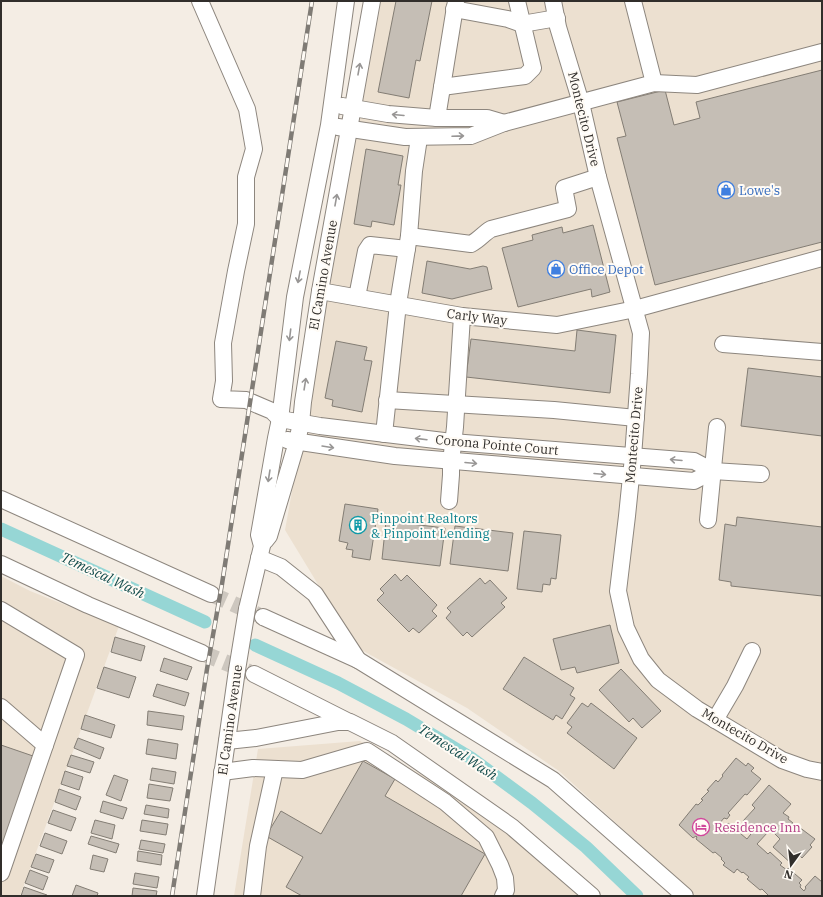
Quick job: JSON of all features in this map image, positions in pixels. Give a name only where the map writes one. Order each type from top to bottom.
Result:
[{"type":"street","points":[[200,1],[247,109],[254,149],[246,177],[246,224],[223,343],[224,381],[221,399],[246,400],[272,411],[280,419]]},
{"type":"street","name":"El Camino Avenue","points":[[204,896],[237,670],[247,609],[260,552],[260,535],[280,419],[295,297],[329,125],[346,1]]},
{"type":"street","name":"El Camino Avenue","points":[[260,552],[269,536],[297,442],[301,423],[320,291],[372,1]]},
{"type":"street","points":[[442,88],[525,76],[533,68],[517,1]]},
{"type":"street","name":"Montecito Drive","points":[[553,1],[581,103],[598,177],[641,332],[633,457],[618,591],[626,628],[641,659],[658,680],[697,709],[782,760],[807,769],[822,772]]},
{"type":"street","points":[[633,1],[654,83]]},
{"type":"street","points":[[437,118],[455,5],[522,24],[557,18]]},
{"type":"street","points":[[329,125],[348,130],[405,137],[419,138],[471,136],[504,123],[654,83],[697,85],[822,52]]},
{"type":"street","points":[[332,104],[388,114],[437,118],[487,118],[504,123]]},
{"type":"street","points":[[384,434],[398,304],[408,243],[419,138]]},
{"type":"street","points":[[357,297],[366,251],[370,245],[408,243],[471,244],[479,240],[491,229],[568,209],[564,188],[598,177]]},
{"type":"street","name":"Carly Way","points":[[320,291],[462,316],[557,325],[635,309],[822,258]]},
{"type":"street","points":[[449,501],[462,316]]},
{"type":"street","points":[[723,344],[822,352]]},
{"type":"street","points":[[387,400],[554,410],[636,418]]},
{"type":"street","name":"Corona Pointe Court","points":[[280,419],[452,442],[694,462],[713,471]]},
{"type":"street","points":[[708,520],[717,427]]},
{"type":"street","name":"Corona Pointe Court","points":[[276,438],[395,456],[631,477],[694,481],[713,471]]},
{"type":"street","points":[[713,471],[761,474]]},
{"type":"street","points":[[1,499],[211,594]]},
{"type":"street","points":[[260,552],[315,594],[358,660]]},
{"type":"street","points":[[1,564],[88,605],[202,653]]},
{"type":"street","points":[[1,610],[76,655],[1,873]]},
{"type":"street","points":[[263,617],[358,660],[554,780],[685,896]]},
{"type":"street","points":[[715,720],[735,686],[752,651]]},
{"type":"street","points":[[254,674],[392,743],[512,827],[592,896]]},
{"type":"street","points":[[1,706],[45,745]]},
{"type":"street","points":[[227,741],[256,738],[338,722],[350,722]]},
{"type":"street","points":[[222,772],[253,768],[302,770],[367,751],[445,802],[486,837],[505,878],[506,890],[503,896]]},
{"type":"street","points":[[252,896],[258,846],[275,769]]},
{"type":"shaded area","points":[[381,1],[822,1],[822,896],[696,896],[559,771],[467,708],[356,647],[285,530]]},
{"type":"shaded area","points":[[1,576],[30,591],[119,626],[20,896],[1,896]]},
{"type":"shaded area","points":[[360,741],[444,787],[534,854],[580,896],[234,896],[258,749]]},
{"type":"building","points":[[396,1],[432,1],[420,61],[416,60],[409,98],[378,92]]},
{"type":"building","name":"Lowe's","points":[[822,70],[822,242],[655,285],[617,138],[626,136],[617,102],[665,90],[674,125],[700,118],[696,102]]},
{"type":"building","points":[[366,149],[403,156],[398,185],[401,185],[394,225],[372,221],[371,227],[354,224]]},
{"type":"building","name":"Office Depot","points":[[593,225],[610,292],[592,297],[591,289],[518,307],[502,248],[533,240],[532,235],[562,227],[563,233]]},
{"type":"building","points":[[427,261],[470,269],[483,266],[487,267],[492,289],[452,299],[422,293]]},
{"type":"building","points":[[577,330],[616,335],[610,393],[466,377],[471,339],[575,351]]},
{"type":"building","points":[[336,341],[367,347],[364,360],[372,361],[362,412],[332,406],[333,400],[325,398]]},
{"type":"building","points":[[748,368],[822,377],[822,436],[741,426]]},
{"type":"building","name":"Pinpoint Realtors & Pinpoint Lending","points":[[345,504],[378,509],[370,560],[352,557],[353,550],[346,549],[348,543],[339,541]]},
{"type":"building","points":[[737,517],[822,527],[822,596],[731,586],[731,582],[719,580],[725,524],[736,526]]},
{"type":"building","points":[[386,521],[445,528],[440,566],[382,559]]},
{"type":"building","points":[[455,526],[513,533],[508,571],[450,564]]},
{"type":"building","points":[[524,531],[561,535],[556,579],[551,578],[550,585],[543,584],[542,592],[517,589]]},
{"type":"building","points":[[395,574],[401,581],[407,575],[437,605],[432,611],[437,616],[419,633],[413,628],[409,632],[377,600],[384,593],[380,589]]},
{"type":"building","points":[[480,578],[485,584],[490,580],[507,598],[501,603],[505,607],[472,637],[467,632],[463,636],[446,618],[451,612],[447,608]]},
{"type":"building","points":[[610,625],[619,663],[577,673],[575,667],[561,670],[553,639]]},
{"type":"building","points":[[115,637],[145,646],[141,661],[111,652]]},
{"type":"building","points":[[524,657],[574,688],[570,695],[575,698],[562,719],[556,715],[553,720],[503,689]]},
{"type":"building","points":[[164,658],[192,667],[187,680],[160,671]]},
{"type":"building","points":[[104,667],[136,677],[129,698],[97,688]]},
{"type":"building","points":[[621,669],[661,711],[642,728],[633,718],[629,722],[599,690]]},
{"type":"building","points":[[157,684],[189,693],[185,706],[153,696]]},
{"type":"building","points":[[582,703],[588,707],[591,703],[637,738],[614,769],[567,733],[572,727],[567,723]]},
{"type":"building","points":[[148,711],[184,716],[182,730],[147,725]]},
{"type":"building","points":[[85,715],[115,725],[111,738],[81,729]]},
{"type":"building","points":[[78,738],[104,748],[100,759],[74,748]]},
{"type":"building","points":[[148,739],[178,744],[176,759],[146,754]]},
{"type":"building","points":[[1,745],[33,756],[1,850]]},
{"type":"building","points":[[71,755],[94,762],[90,773],[67,766]]},
{"type":"building","name":"Residence Inn","points":[[736,758],[746,766],[748,763],[754,768],[751,771],[761,779],[728,813],[730,815],[727,819],[724,818],[719,824],[723,828],[728,823],[747,839],[754,830],[743,821],[755,808],[752,805],[769,785],[791,804],[783,813],[789,817],[788,819],[793,823],[790,827],[795,831],[799,827],[815,839],[810,845],[812,847],[802,858],[800,856],[793,865],[773,847],[780,839],[772,831],[768,832],[757,844],[768,854],[770,852],[782,863],[780,865],[787,870],[788,868],[802,880],[799,883],[801,885],[800,887],[804,891],[806,888],[805,887],[815,876],[822,882],[822,896],[769,896],[762,889],[760,890],[747,879],[749,877],[743,872],[742,873],[737,869],[734,873],[723,865],[725,863],[721,859],[722,858],[715,852],[713,853],[696,839],[696,836],[693,838],[679,825],[696,804],[698,805],[703,800],[701,799],[709,791],[707,790],[716,780],[718,782]]},
{"type":"building","points":[[363,761],[395,779],[385,796],[485,854],[461,896],[302,896],[286,887],[303,857],[266,836],[281,811],[321,834]]},
{"type":"building","points":[[152,768],[176,772],[174,784],[150,780]]},
{"type":"building","points":[[65,771],[83,777],[79,790],[61,784]]},
{"type":"building","points":[[114,775],[128,780],[121,801],[106,795]]},
{"type":"building","points":[[149,784],[173,788],[170,801],[147,798]]},
{"type":"building","points":[[59,789],[81,797],[76,810],[55,802]]},
{"type":"building","points":[[103,801],[127,808],[123,819],[100,812]]},
{"type":"building","points":[[146,805],[169,809],[168,818],[144,814]]},
{"type":"building","points":[[53,810],[76,818],[71,831],[48,823]]},
{"type":"building","points":[[95,820],[115,825],[112,839],[91,833]]},
{"type":"building","points":[[142,820],[168,824],[166,835],[140,831]]},
{"type":"building","points":[[45,833],[67,841],[62,854],[40,846]]},
{"type":"building","points":[[91,836],[119,844],[116,853],[88,844]]},
{"type":"building","points":[[141,840],[165,844],[163,853],[139,849]]},
{"type":"building","points":[[138,851],[162,855],[161,865],[137,861]]},
{"type":"building","points":[[36,854],[54,860],[49,873],[31,867]]},
{"type":"building","points":[[93,855],[108,859],[104,872],[90,869]]},
{"type":"building","points":[[30,870],[48,877],[43,890],[25,883]]},
{"type":"building","points":[[135,873],[159,877],[157,888],[133,884]]},
{"type":"building","points":[[76,885],[98,893],[97,896],[72,896]]},
{"type":"building","points":[[24,887],[47,895],[21,896]]},
{"type":"building","points":[[133,888],[157,891],[156,896],[132,896]]},
{"type":"waterway","name":"Temescal Wash","points":[[1,529],[205,622]]},
{"type":"waterway","name":"Temescal Wash","points":[[255,645],[338,683],[406,719],[471,758],[532,803],[586,847],[637,896]]},
{"type":"tunnel","points":[[211,594],[258,615]]},
{"type":"tunnel","points":[[202,653],[249,672]]},
{"type":"railway","points":[[172,896],[312,1]]},
{"type":"place","name":"Lowe's","points":[[726,190]]},
{"type":"place","name":"Office Depot","points":[[556,269]]},
{"type":"place","name":"Pinpoint Realtors & Pinpoint Lending","points":[[358,525]]},
{"type":"place","name":"Residence Inn","points":[[701,827]]}]
